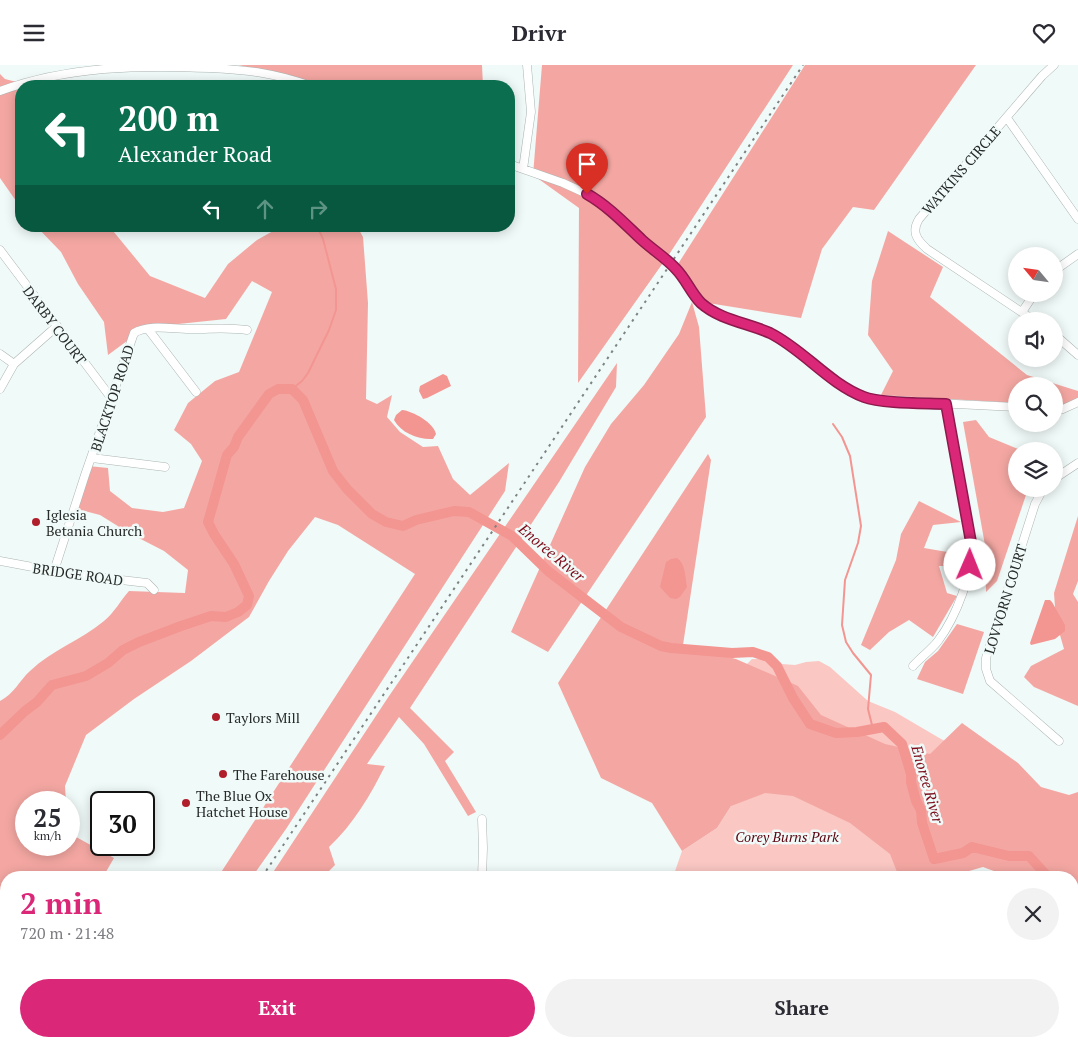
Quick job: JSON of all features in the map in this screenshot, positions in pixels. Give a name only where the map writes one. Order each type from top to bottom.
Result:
[{"type":"street","points":[[32,80],[70,72],[146,65],[254,71],[293,80]]},
{"type":"street","points":[[523,169],[530,111],[527,65]]},
{"type":"street","name":"WATKINS CIRCLE","points":[[1022,312],[927,249],[919,242],[915,233],[915,227],[919,219],[1049,67]]},
{"type":"street","points":[[0,91],[15,86]]},
{"type":"street","points":[[1007,118],[1078,219]]},
{"type":"street","points":[[515,166],[563,183],[603,203],[676,269],[705,306],[720,315],[760,329],[778,338],[852,391],[875,400],[1008,407]]},
{"type":"street","name":"DARBY COURT","points":[[0,250],[56,327],[112,399]]},
{"type":"street","points":[[1063,265],[1078,254]]},
{"type":"street","points":[[1022,312],[1028,303]]},
{"type":"street","points":[[0,389],[14,364],[56,327]]},
{"type":"street","points":[[148,329],[229,327],[247,330]]},
{"type":"street","points":[[148,329],[196,392]]},
{"type":"street","name":"BLACKTOP ROAD","points":[[54,571],[133,335],[148,329]]},
{"type":"street","points":[[1063,342],[1078,355]]},
{"type":"street","points":[[0,354],[14,364]]},
{"type":"street","points":[[1063,409],[1078,402]]},
{"type":"street","points":[[913,666],[936,643],[947,626],[963,591],[972,559],[971,542],[946,404]]},
{"type":"street","points":[[92,458],[102,461],[165,467]]},
{"type":"street","points":[[1063,473],[1078,463]]},
{"type":"street","name":"LOVVORN COURT","points":[[1038,497],[1034,504],[986,658],[986,669],[990,681],[1059,741]]},
{"type":"street","name":"BRIDGE ROAD","points":[[0,561],[54,571],[147,583],[154,590]]},
{"type":"street","points":[[482,819],[482,871]]},
{"type":"green space","name":"Corey Burns Park","points":[[698,649],[743,668],[752,659],[767,659],[782,664],[795,665],[819,661],[830,667],[868,701],[895,712],[941,739],[985,760],[1068,871],[1065,871],[1037,847],[929,871],[675,871],[682,851],[717,828],[731,806]]},
{"type":"shaded area","points":[[238,65],[482,65],[483,80],[302,80]]},
{"type":"shaded area","points":[[542,65],[793,65],[670,253],[578,383],[579,208],[533,175]]},
{"type":"shaded area","points":[[805,65],[976,65],[874,210],[853,207],[822,249],[801,318],[708,303],[678,264]]},
{"type":"shaded area","points":[[0,74],[5,79],[15,82],[15,199],[0,178]]},
{"type":"shaded area","points":[[888,231],[943,267],[930,297],[1008,360],[1008,367],[1017,367],[1027,375],[1033,377],[1008,377],[1008,403],[881,395],[893,371],[868,335],[872,281]]},
{"type":"shaded area","points":[[42,232],[114,232],[150,276],[205,298],[228,264],[257,240],[271,232],[360,232],[363,237],[368,303],[366,399],[377,404],[392,395],[387,417],[400,432],[423,447],[438,446],[453,479],[470,495],[509,463],[505,491],[286,829],[256,871],[222,871],[415,574],[338,525],[315,517],[288,551],[249,617],[191,661],[134,699],[86,735],[65,786],[65,791],[15,791],[15,856],[80,856],[80,839],[90,845],[90,856],[110,856],[114,858],[106,871],[0,871],[0,701],[9,695],[26,675],[39,664],[104,621],[129,591],[185,593],[188,570],[164,551],[100,515],[77,509],[88,466],[108,468],[110,491],[132,508],[163,512],[184,508],[202,461],[191,444],[174,430],[188,403],[215,381],[239,372],[272,292],[252,281],[226,319],[140,328],[131,338],[108,355],[104,322],[78,284],[61,252]]},
{"type":"shaded area","points":[[692,302],[699,327],[706,417],[548,652],[511,632],[585,467],[611,424],[644,385],[679,334]]},
{"type":"shaded area","points":[[617,363],[616,387],[559,482],[410,708],[454,752],[445,761],[476,812],[468,816],[424,744],[399,717],[367,764],[385,766],[380,777],[354,819],[329,847],[335,865],[329,871],[274,871],[387,699]]},
{"type":"shaded area","points":[[443,374],[447,376],[451,386],[423,399],[419,391],[420,386]]},
{"type":"shaded area","points":[[1063,386],[1078,391],[1078,400],[1063,405]]},
{"type":"shaded area","points":[[402,410],[417,415],[427,422],[436,434],[433,439],[416,437],[401,429],[394,420],[396,415]]},
{"type":"shaded area","points":[[976,420],[989,437],[1008,445],[1008,497],[1025,497],[997,581],[986,592],[985,545],[963,422]]},
{"type":"shaded area","points":[[708,454],[711,460],[683,645],[736,659],[798,686],[821,715],[885,744],[930,754],[962,723],[1018,763],[1041,787],[1069,795],[1078,792],[1078,871],[994,871],[983,867],[969,871],[897,871],[890,854],[850,823],[793,796],[765,793],[731,806],[717,828],[682,851],[652,803],[601,778],[558,683]]},
{"type":"shaded area","points":[[919,501],[961,522],[933,525],[924,548],[959,554],[959,566],[939,566],[947,593],[957,596],[933,637],[909,620],[889,632],[870,650],[861,645],[896,560],[901,534]]},
{"type":"shaded area","points":[[1078,516],[1078,581],[1073,594],[1078,602],[1078,706],[1034,687],[1024,677],[1031,666],[1064,649],[1056,621],[1054,593]]},
{"type":"shaded area","points":[[677,558],[684,567],[687,587],[680,597],[676,599],[670,598],[660,587],[666,562]]},
{"type":"shaded area","points":[[1045,600],[1052,602],[1065,625],[1065,631],[1055,639],[1031,645],[1030,643]]},
{"type":"shaded area","points":[[957,624],[984,632],[963,694],[917,679],[925,662],[938,651]]},
{"type":"waterway","points":[[292,389],[308,373],[329,330],[336,310],[336,289],[320,232]]},
{"type":"waterway","name":"Enoree River","points":[[0,735],[37,702],[52,685],[86,676],[108,663],[123,650],[139,642],[211,616],[226,617],[238,612],[247,605],[249,596],[242,581],[234,564],[208,522],[227,455],[234,447],[238,437],[269,394],[278,389],[292,389],[303,400],[333,471],[347,489],[372,514],[386,522],[403,526],[416,520],[454,511],[469,512],[512,536],[548,571],[621,627],[661,646],[732,653],[753,652],[768,657],[777,666],[793,698],[810,724],[836,733],[857,732],[884,727],[902,744],[911,774],[916,801],[921,810],[922,823],[934,859],[963,853],[972,847],[1009,856],[1029,856],[1043,871]]},
{"type":"waterway","points":[[833,424],[842,437],[850,456],[861,526],[858,543],[845,580],[842,625],[846,642],[871,675],[868,709],[873,729]]},
{"type":"railway","points":[[266,871],[803,65]]},
{"type":"place","name":"Iglesia Betania Church","points":[[36,522]]},
{"type":"place","name":"Taylors Mill","points":[[216,717]]},
{"type":"place","name":"The Farehouse","points":[[223,774]]},
{"type":"place","name":"The Blue Ox Hatchet House","points":[[186,803]]},
{"type":"route","points":[[587,194],[596,198],[672,265],[698,299],[712,311],[760,329],[778,338],[846,388],[866,398],[946,404],[971,542],[970,565]]}]
